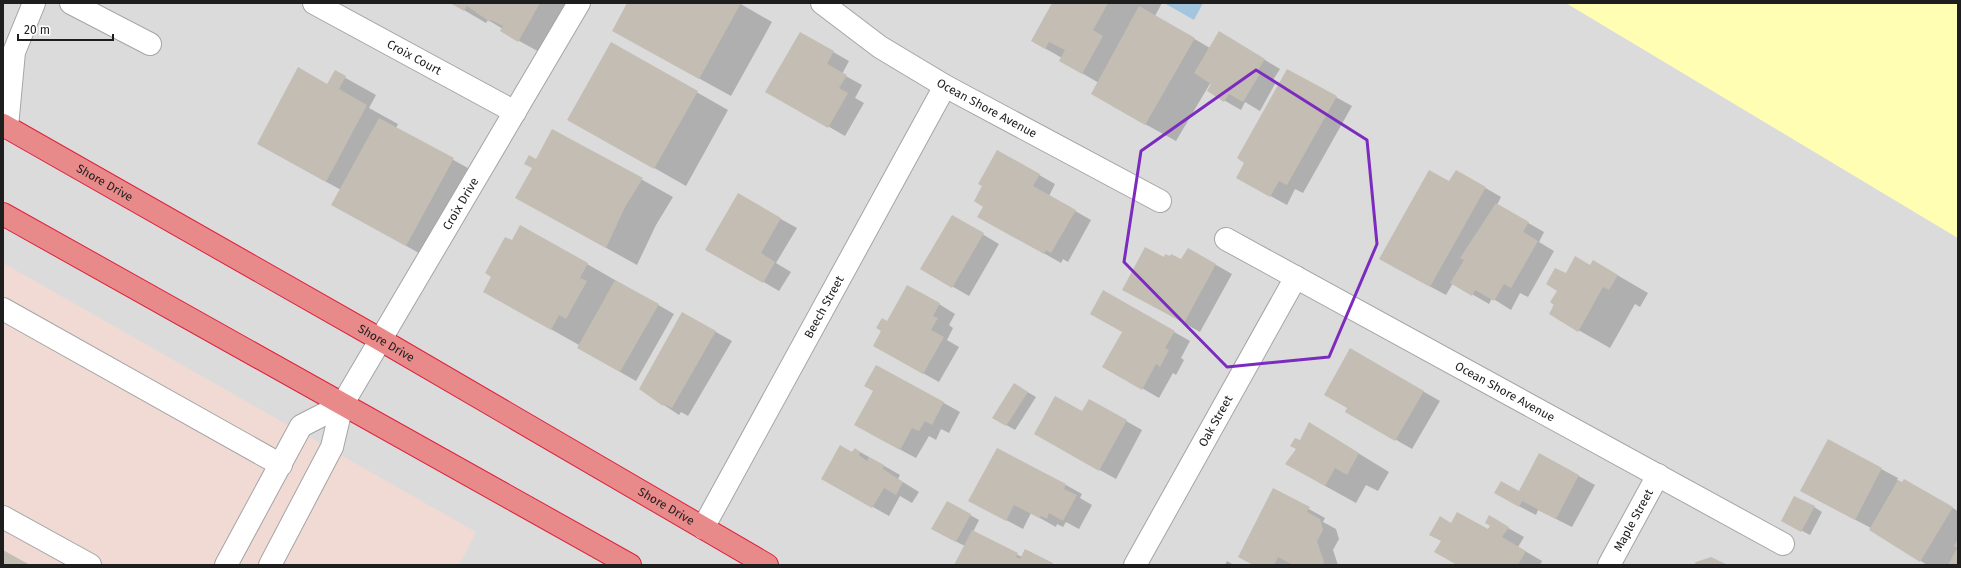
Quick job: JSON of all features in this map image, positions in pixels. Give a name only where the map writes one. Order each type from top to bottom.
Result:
[{"type":"highway","name":"Shore Drive","points":[[5,126],[381,340],[767,565]]},
{"type":"highway","points":[[4,214],[630,565]]},
{"type":"street","points":[[5,126],[14,52],[34,3]]},
{"type":"street","points":[[71,3],[150,44]]},
{"type":"street","name":"Croix Court","points":[[314,3],[515,112]]},
{"type":"street","name":"Croix Drive","points":[[342,404],[579,3]]},
{"type":"street","name":"Ocean Shore Avenue","points":[[822,3],[880,47],[945,86],[1160,200]]},
{"type":"street","name":"Beech Street","points":[[703,528],[945,86]]},
{"type":"street","name":"Ocean Shore Avenue","points":[[1226,239],[1784,544]]},
{"type":"street","name":"Oak Street","points":[[1135,565],[1296,277]]},
{"type":"street","points":[[3,309],[281,465]]},
{"type":"street","points":[[226,565],[301,426],[342,404]]},
{"type":"street","points":[[270,565],[332,447],[342,404]]},
{"type":"street","name":"Maple Street","points":[[1609,565],[1658,475]]},
{"type":"street","points":[[3,517],[90,565]]},
{"type":"highlighted area","points":[[1256,70],[1367,140],[1377,244],[1329,357],[1227,367],[1124,262],[1141,151]]},
{"type":"shaded area","points":[[3,3],[1566,3],[1958,238],[1958,565],[3,565]]},
{"type":"shaded area","points":[[3,263],[476,532],[459,565],[3,565]]},
{"type":"sand","points":[[1566,3],[1958,3],[1958,238]]},
{"type":"water","points":[[1164,3],[1203,3],[1194,20]]},
{"type":"building","points":[[450,3],[540,3],[518,42],[500,31],[503,26],[491,20],[490,22],[467,6],[464,11]]},
{"type":"building","points":[[627,3],[741,3],[699,79],[612,31]]},
{"type":"building","points":[[1052,3],[1108,3],[1093,30],[1103,36],[1082,74],[1059,61],[1065,50],[1049,42],[1045,49],[1031,41]]},
{"type":"building","points":[[1139,6],[1195,38],[1145,125],[1091,94]]},
{"type":"building","points":[[1219,31],[1265,59],[1258,70],[1261,72],[1243,102],[1229,94],[1224,102],[1207,91],[1211,84],[1194,73]]},
{"type":"building","points":[[800,32],[834,51],[827,64],[847,75],[839,88],[848,93],[828,128],[765,92]]},
{"type":"building","points":[[611,42],[698,91],[654,169],[567,120]]},
{"type":"building","points":[[298,67],[327,84],[335,70],[346,76],[339,89],[367,105],[326,182],[257,144]]},
{"type":"building","points":[[1287,69],[1337,96],[1287,185],[1279,181],[1270,197],[1236,178],[1244,163],[1237,158]]},
{"type":"building","points":[[379,118],[454,158],[406,246],[331,205]]},
{"type":"building","points":[[552,129],[643,178],[625,207],[606,248],[515,198],[532,168],[524,164],[529,155],[536,159]]},
{"type":"building","points":[[997,150],[1040,174],[1033,186],[1076,210],[1051,253],[1046,250],[1044,254],[977,217],[983,207],[974,201],[982,186],[978,184]]},
{"type":"building","points":[[1429,170],[1449,181],[1456,170],[1486,187],[1430,287],[1379,259]]},
{"type":"building","points":[[738,193],[781,218],[761,253],[775,262],[763,283],[705,250]]},
{"type":"building","points":[[1496,203],[1529,222],[1523,232],[1538,241],[1511,288],[1504,284],[1494,301],[1475,290],[1472,296],[1450,283],[1464,260],[1460,258]]},
{"type":"building","points":[[952,215],[984,233],[952,288],[920,269]]},
{"type":"building","points":[[520,225],[588,263],[580,278],[587,281],[566,319],[559,315],[551,330],[483,292],[491,277],[485,273],[505,237],[512,240]]},
{"type":"building","points":[[1145,247],[1164,257],[1165,254],[1170,256],[1171,254],[1181,259],[1188,248],[1216,264],[1184,323],[1122,290]]},
{"type":"building","points":[[1575,256],[1590,265],[1593,260],[1618,275],[1609,290],[1603,287],[1578,332],[1549,314],[1554,305],[1550,302],[1557,291],[1546,284],[1555,268],[1566,273]]},
{"type":"building","points":[[615,280],[659,304],[620,372],[577,348]]},
{"type":"building","points":[[907,285],[940,303],[933,316],[938,318],[931,330],[944,337],[923,374],[873,346],[881,331],[876,328],[882,318],[887,321]]},
{"type":"building","points":[[1103,290],[1175,331],[1165,348],[1169,350],[1160,367],[1156,364],[1142,390],[1102,367],[1122,332],[1090,314]]},
{"type":"building","points":[[682,312],[716,331],[672,408],[664,404],[663,406],[639,389]]},
{"type":"building","points":[[1350,348],[1424,391],[1395,441],[1345,412],[1347,408],[1324,395]]},
{"type":"building","points":[[876,365],[944,402],[932,425],[925,421],[919,431],[912,428],[900,450],[854,425],[873,391],[864,386]]},
{"type":"building","points":[[1014,383],[1028,392],[1006,426],[992,418]]},
{"type":"building","points":[[1055,396],[1082,411],[1089,399],[1127,420],[1099,471],[1034,434]]},
{"type":"building","points":[[1309,422],[1359,453],[1347,475],[1335,468],[1325,486],[1285,464],[1296,449],[1290,446],[1295,438],[1300,440]]},
{"type":"building","points":[[1828,439],[1882,468],[1855,520],[1800,491]]},
{"type":"building","points":[[840,445],[852,452],[855,448],[860,452],[859,455],[867,461],[869,457],[884,465],[883,469],[903,482],[896,495],[884,488],[872,508],[821,479]]},
{"type":"building","points":[[997,448],[1066,484],[1064,489],[1077,495],[1063,521],[1049,513],[1047,519],[1041,516],[1039,518],[1014,505],[1006,521],[968,501]]},
{"type":"building","points":[[1539,453],[1579,475],[1556,519],[1522,501],[1519,507],[1494,493],[1501,481],[1519,491]]},
{"type":"building","points":[[1904,479],[1953,507],[1920,562],[1869,530],[1898,480],[1902,482]]},
{"type":"building","points":[[1273,488],[1310,507],[1307,512],[1320,519],[1323,530],[1317,541],[1324,562],[1323,565],[1293,565],[1278,557],[1274,565],[1253,565],[1238,557]]},
{"type":"building","points":[[1794,496],[1815,506],[1801,532],[1781,521]]},
{"type":"building","points":[[947,501],[971,514],[956,542],[931,529]]},
{"type":"building","points":[[1457,512],[1488,529],[1490,526],[1485,523],[1489,515],[1509,527],[1502,537],[1526,551],[1518,565],[1457,565],[1434,552],[1441,541],[1429,535],[1440,516],[1451,523]]},
{"type":"building","points":[[972,530],[1018,553],[1016,557],[1020,559],[1025,549],[1053,563],[1052,565],[954,565]]},
{"type":"building","points":[[1958,539],[1958,565],[1948,565],[1957,548],[1954,546]]},
{"type":"building","points":[[3,550],[30,565],[3,565]]},
{"type":"building","points":[[1711,557],[1728,565],[1694,565],[1696,562]]}]
